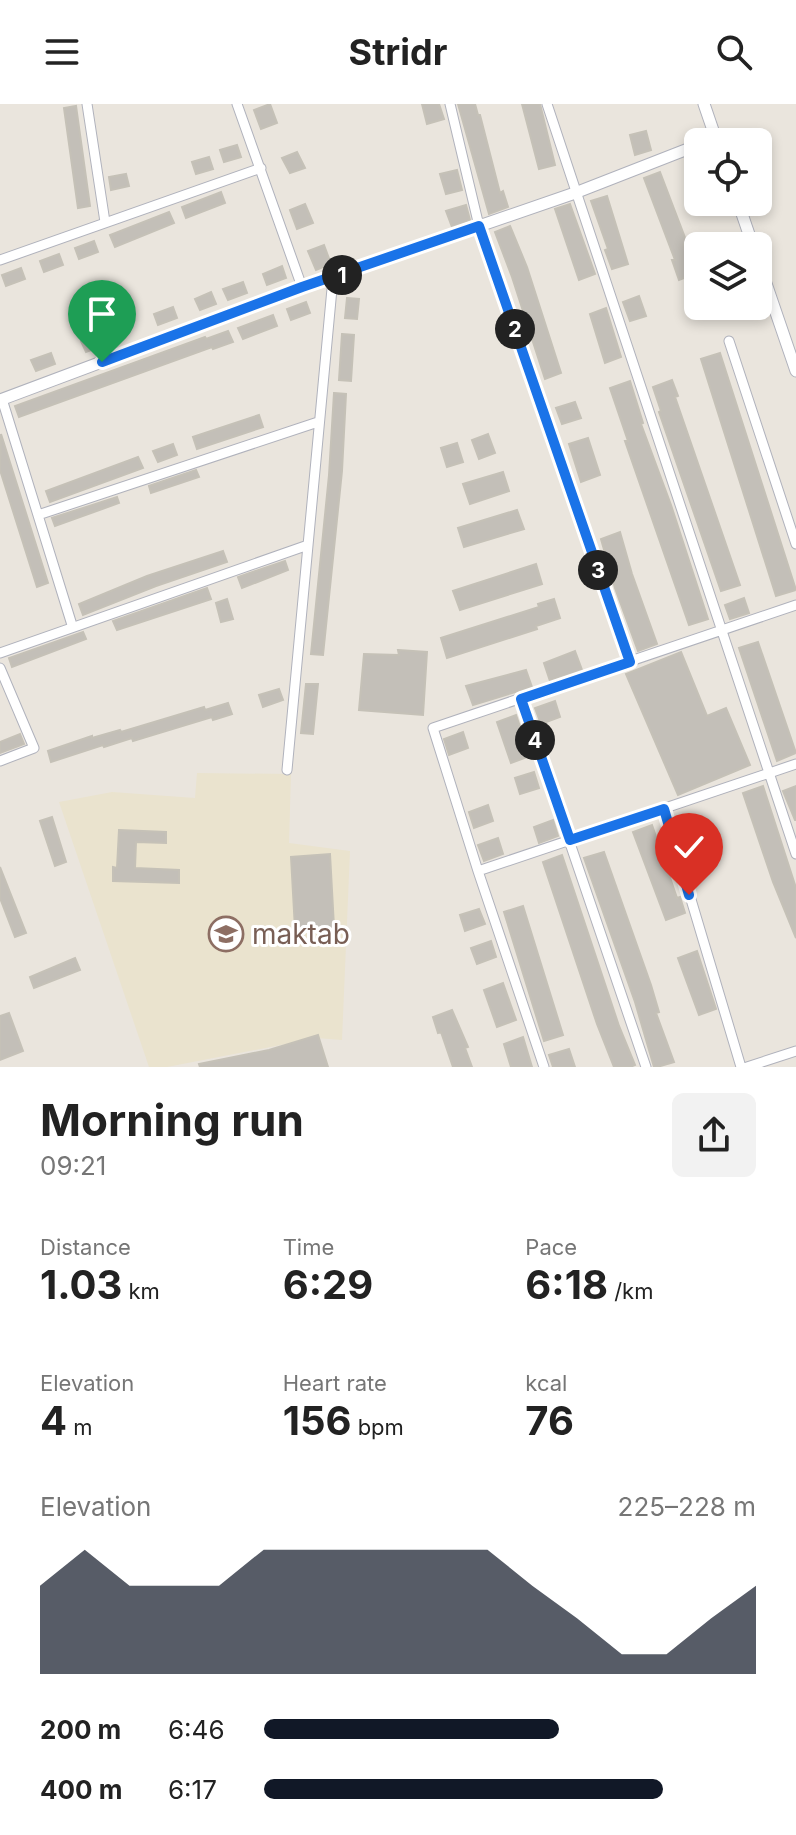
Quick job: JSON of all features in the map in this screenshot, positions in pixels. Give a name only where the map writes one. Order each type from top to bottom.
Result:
[{"type":"street","points":[[87,104],[105,222]]},
{"type":"street","points":[[237,104],[302,287]]},
{"type":"street","points":[[450,104],[479,226],[630,662]]},
{"type":"street","points":[[547,104],[796,854]]},
{"type":"street","points":[[704,104],[710,128]]},
{"type":"street","points":[[72,625],[1,400],[302,287],[575,193],[684,150]]},
{"type":"street","points":[[0,260],[261,168]]},
{"type":"street","points":[[287,770],[333,278]]},
{"type":"street","points":[[772,301],[796,371]]},
{"type":"street","points":[[729,341],[796,544]]},
{"type":"street","points":[[38,515],[318,422]]},
{"type":"street","points":[[0,653],[72,625],[308,545]]},
{"type":"street","points":[[544,1067],[433,728],[796,605]]},
{"type":"street","points":[[0,668],[34,748],[0,761]]},
{"type":"street","points":[[521,699],[646,1067]]},
{"type":"street","points":[[478,871],[796,764]]},
{"type":"street","points":[[664,809],[741,1067]]},
{"type":"street","points":[[747,1067],[796,1051]]},
{"type":"shaded area","name":"maktab","points":[[197,773],[291,774],[289,843],[350,851],[342,1040],[317,1038],[167,1067],[149,1067],[59,802],[112,792],[195,798]]},
{"type":"building","points":[[270,104],[277,123],[261,129],[254,110]]},
{"type":"building","points":[[422,104],[439,104],[444,119],[427,124]]},
{"type":"building","points":[[458,104],[475,104],[500,193],[503,191],[508,207],[489,214]]},
{"type":"building","points":[[522,104],[540,104],[555,165],[539,169]]},
{"type":"building","points":[[76,106],[90,206],[78,208],[64,108]]},
{"type":"building","points":[[646,131],[651,150],[635,155],[630,135]]},
{"type":"building","points":[[237,145],[241,157],[224,162],[220,150]]},
{"type":"building","points":[[297,152],[305,168],[290,173],[282,158]]},
{"type":"building","points":[[209,157],[213,169],[196,174],[192,162]]},
{"type":"building","points":[[457,170],[462,190],[446,194],[440,174]]},
{"type":"building","points":[[660,172],[684,235],[684,278],[679,280],[672,260],[675,260],[644,178]]},
{"type":"building","points":[[126,174],[129,186],[111,190],[109,177]]},
{"type":"building","points":[[221,192],[225,203],[186,218],[182,207]]},
{"type":"building","points":[[607,196],[628,264],[612,269],[591,201]]},
{"type":"building","points":[[305,204],[313,223],[297,229],[290,210]]},
{"type":"building","points":[[570,204],[595,274],[579,280],[555,209]]},
{"type":"building","points":[[466,205],[470,220],[452,227],[446,211]]},
{"type":"building","points":[[169,212],[174,223],[115,247],[110,235]]},
{"type":"building","points":[[510,226],[527,267],[561,373],[545,379],[495,232]]},
{"type":"building","points":[[94,241],[98,252],[79,259],[75,248]]},
{"type":"building","points":[[324,245],[331,264],[316,270],[308,251]]},
{"type":"building","points":[[59,254],[63,265],[44,272],[40,261]]},
{"type":"building","points":[[282,266],[286,278],[267,285],[263,274]]},
{"type":"building","points":[[21,268],[25,279],[6,286],[2,275]]},
{"type":"building","points":[[243,282],[247,293],[228,300],[223,289]]},
{"type":"building","points":[[211,292],[216,304],[200,310],[195,299]]},
{"type":"building","points":[[639,296],[646,316],[630,321],[623,302]]},
{"type":"building","points":[[347,298],[359,299],[357,319],[345,318]]},
{"type":"building","points":[[306,302],[310,313],[291,320],[287,309]]},
{"type":"building","points":[[173,307],[177,318],[158,325],[154,314]]},
{"type":"building","points":[[606,308],[621,357],[605,363],[590,314]]},
{"type":"building","points":[[273,315],[277,326],[243,339],[238,328]]},
{"type":"building","points":[[228,331],[233,342],[19,417],[15,406]]},
{"type":"building","points":[[100,334],[105,345],[86,352],[81,341]]},
{"type":"building","points":[[342,334],[354,335],[351,381],[339,380]]},
{"type":"building","points":[[51,353],[55,364],[36,371],[31,360]]},
{"type":"building","points":[[720,353],[796,590],[776,596],[701,359]]},
{"type":"building","points":[[672,380],[678,396],[675,397],[740,585],[721,591],[653,387]]},
{"type":"building","points":[[630,381],[641,424],[708,619],[689,625],[625,441],[628,441],[610,388]]},
{"type":"building","points":[[334,393],[346,394],[342,471],[323,655],[311,654]]},
{"type":"building","points":[[575,402],[581,418],[562,424],[556,408]]},
{"type":"building","points":[[259,415],[263,427],[197,449],[193,437]]},
{"type":"building","points":[[1,434],[48,583],[37,587],[0,470]]},
{"type":"building","points":[[488,434],[495,453],[479,459],[472,440]]},
{"type":"building","points":[[588,438],[600,475],[581,482],[569,444]]},
{"type":"building","points":[[457,443],[463,462],[447,467],[441,448]]},
{"type":"building","points":[[173,444],[177,455],[158,462],[153,451]]},
{"type":"building","points":[[138,457],[143,468],[50,502],[46,491]]},
{"type":"building","points":[[196,470],[199,477],[151,493],[149,486]]},
{"type":"building","points":[[503,472],[509,491],[470,504],[463,484]]},
{"type":"building","points":[[117,497],[119,503],[55,526],[52,518]]},
{"type":"building","points":[[517,510],[524,529],[464,547],[458,528]]},
{"type":"building","points":[[620,532],[657,644],[638,651],[601,539]]},
{"type":"building","points":[[223,551],[227,562],[83,615],[79,604],[147,576]]},
{"type":"building","points":[[285,561],[288,570],[242,588],[238,577]]},
{"type":"building","points":[[536,564],[542,584],[460,610],[453,591]]},
{"type":"building","points":[[207,588],[211,599],[117,630],[113,621]]},
{"type":"building","points":[[744,598],[749,613],[730,619],[725,605]]},
{"type":"building","points":[[227,599],[233,619],[221,622],[216,603]]},
{"type":"building","points":[[554,599],[560,618],[536,626],[537,629],[447,658],[441,638],[539,607],[538,604]]},
{"type":"building","points":[[83,632],[86,639],[12,667],[9,658]]},
{"type":"building","points":[[758,642],[796,753],[777,761],[739,648]]},
{"type":"building","points":[[398,650],[427,652],[423,715],[359,710],[364,654],[399,655]]},
{"type":"building","points":[[575,651],[582,670],[550,681],[544,663]]},
{"type":"building","points":[[681,652],[707,716],[726,708],[750,765],[678,795],[626,674]]},
{"type":"building","points":[[526,670],[532,687],[473,705],[466,686]]},
{"type":"building","points":[[306,684],[318,684],[313,734],[301,733]]},
{"type":"building","points":[[279,689],[283,700],[263,707],[259,695]]},
{"type":"building","points":[[555,701],[560,717],[541,724],[535,708]]},
{"type":"building","points":[[228,703],[232,714],[133,741],[132,738],[103,745],[51,762],[48,751],[92,736],[121,732],[204,707],[205,710]]},
{"type":"building","points":[[516,715],[530,756],[511,763],[497,722]]},
{"type":"building","points":[[463,732],[468,748],[449,755],[444,739]]},
{"type":"building","points":[[20,734],[24,744],[0,753],[0,742]]},
{"type":"building","points":[[534,772],[539,788],[520,794],[515,778]]},
{"type":"building","points":[[763,786],[796,888],[796,938],[743,793]]},
{"type":"building","points":[[796,786],[796,820],[795,820],[783,791]]},
{"type":"building","points":[[488,805],[493,821],[474,828],[469,812]]},
{"type":"building","points":[[52,817],[66,862],[55,866],[40,821]]},
{"type":"building","points":[[553,820],[558,836],[539,843],[534,827]]},
{"type":"building","points":[[652,825],[685,913],[666,920],[633,832]]},
{"type":"building","points":[[119,830],[166,832],[166,843],[136,842],[135,868],[179,870],[179,883],[113,881],[113,867],[117,868]]},
{"type":"building","points":[[498,838],[503,854],[484,861],[478,845]]},
{"type":"building","points":[[604,852],[651,985],[659,1012],[656,1013],[674,1062],[657,1067],[654,1067],[635,1002],[584,858]]},
{"type":"building","points":[[330,854],[334,927],[295,929],[291,857]]},
{"type":"building","points":[[562,855],[635,1065],[630,1067],[614,1067],[543,862]]},
{"type":"building","points":[[0,867],[26,933],[15,937],[0,898]]},
{"type":"building","points":[[523,906],[563,1035],[544,1041],[504,912]]},
{"type":"building","points":[[479,909],[485,924],[465,931],[460,915]]},
{"type":"building","points":[[491,941],[496,957],[477,964],[471,948]]},
{"type":"building","points":[[697,951],[716,1009],[699,1015],[678,958]]},
{"type":"building","points":[[75,958],[80,970],[34,988],[30,977]]},
{"type":"building","points":[[503,983],[516,1020],[497,1027],[484,990]]},
{"type":"building","points":[[452,1010],[468,1047],[465,1048],[472,1067],[453,1067],[441,1032],[438,1033],[433,1017]]},
{"type":"building","points":[[9,1013],[23,1051],[0,1060],[0,1016]]},
{"type":"building","points":[[318,1035],[328,1067],[200,1067],[199,1064],[269,1050]]},
{"type":"building","points":[[523,1037],[532,1067],[511,1067],[504,1044]]},
{"type":"building","points":[[569,1049],[575,1067],[553,1067],[549,1055]]},
{"type":"place","name":"maktab","points":[[226,934]]},
{"type":"route","points":[[102,362],[302,287],[479,226],[630,662],[521,699],[570,840],[664,809],[689,895]]}]
